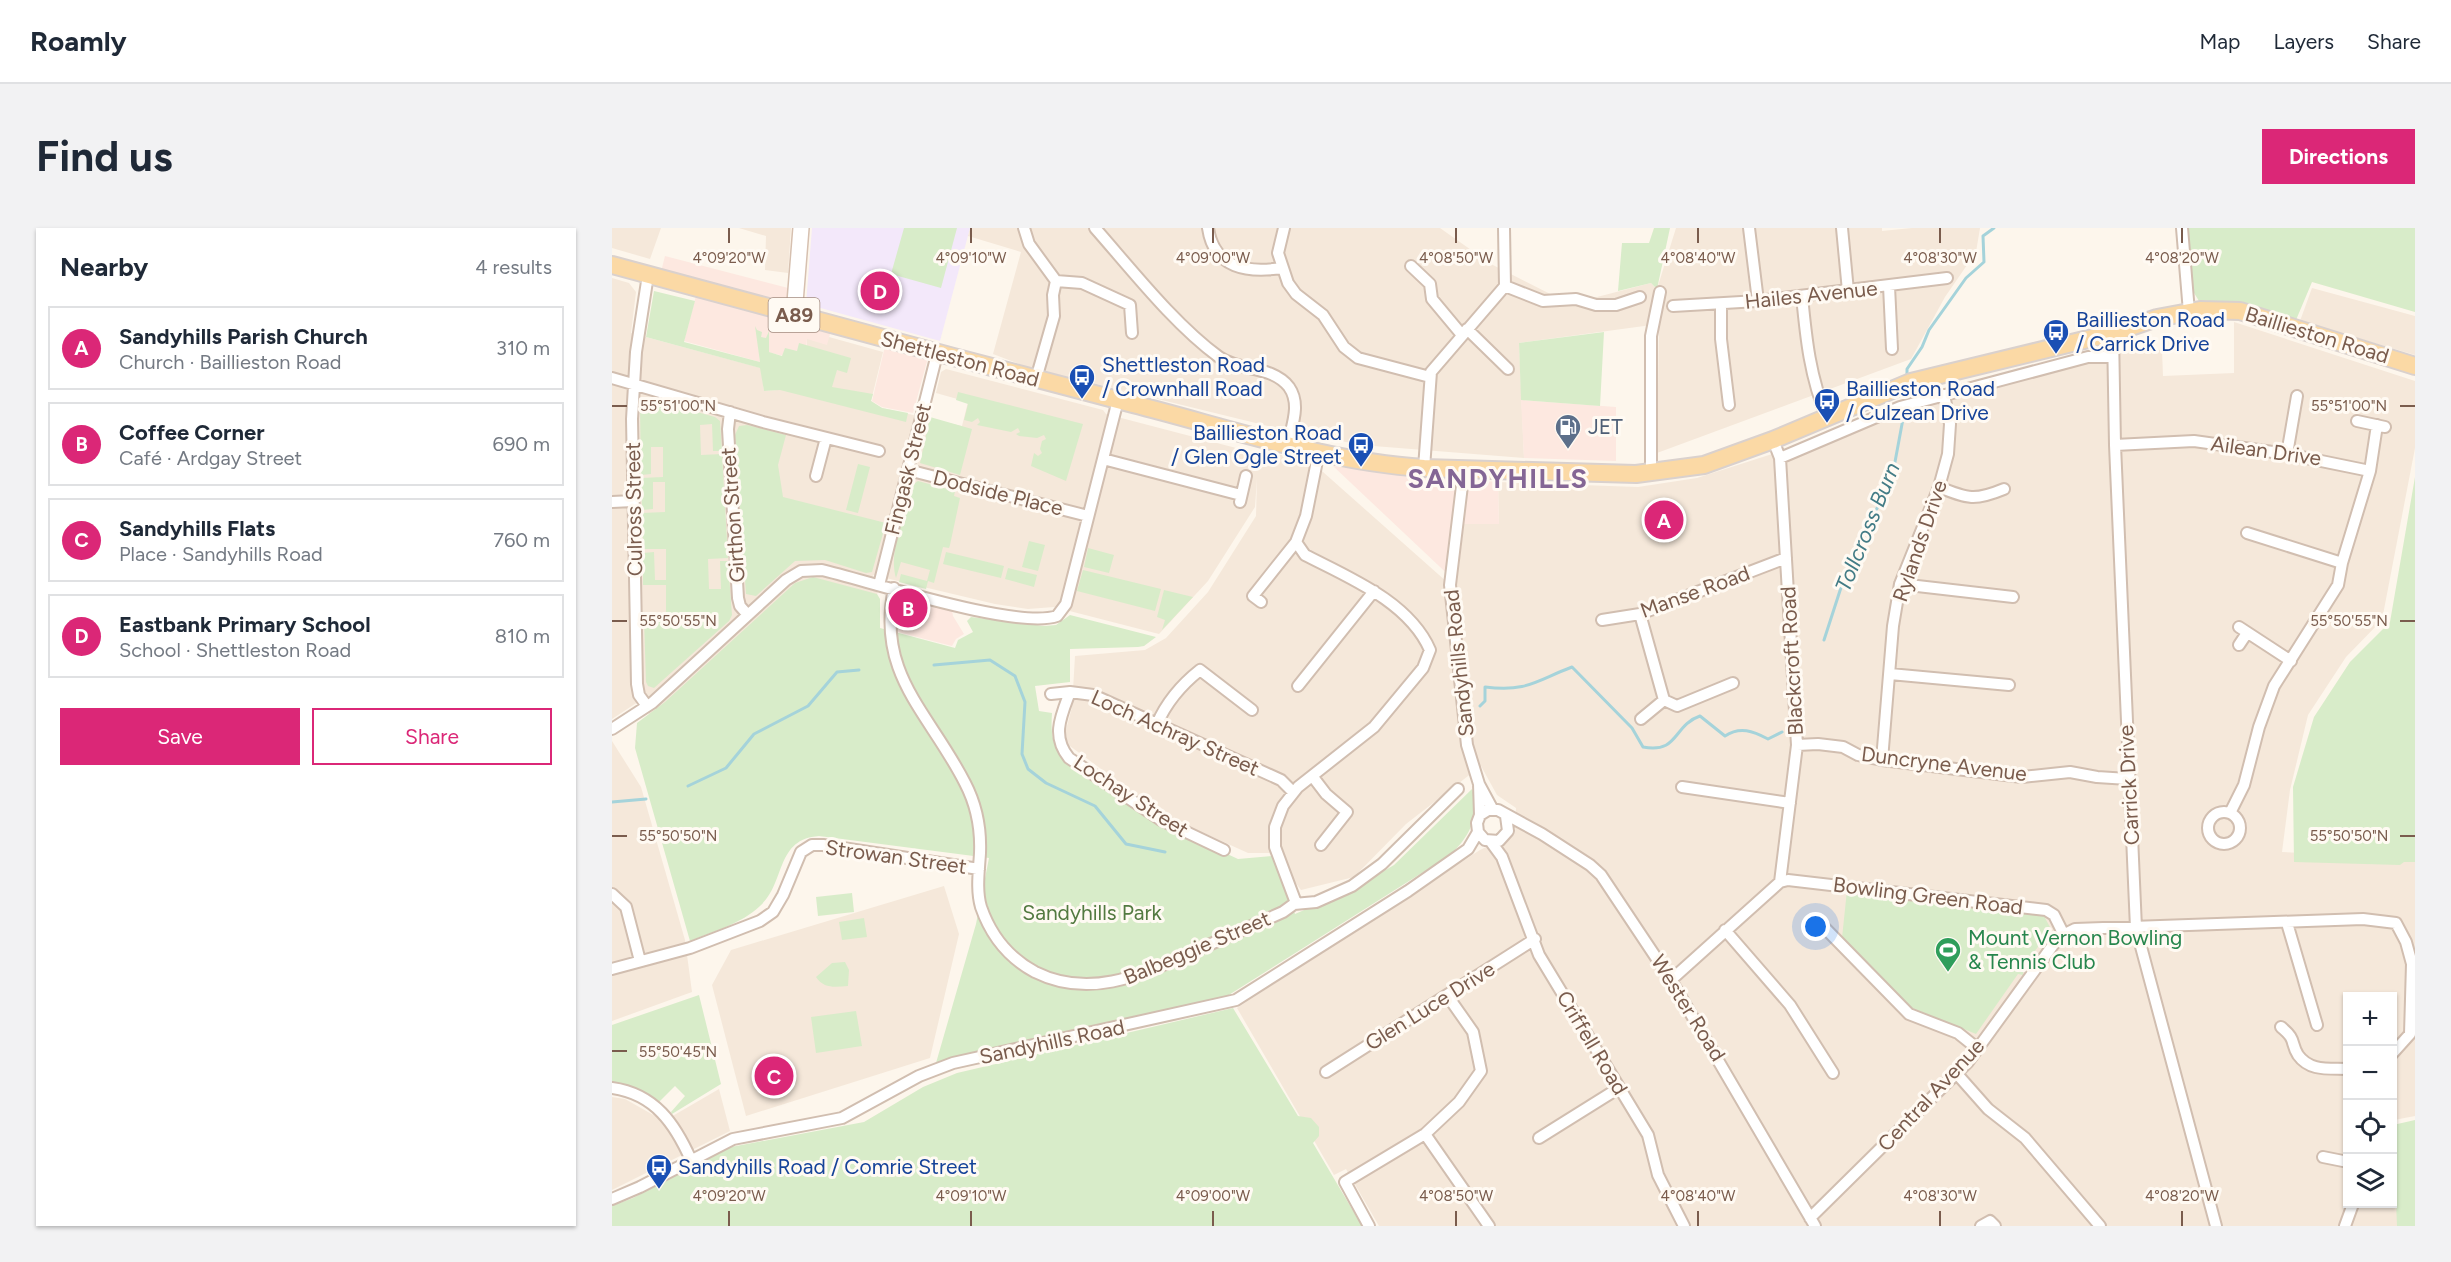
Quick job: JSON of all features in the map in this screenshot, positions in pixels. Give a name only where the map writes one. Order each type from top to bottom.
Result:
[{"type":"main road","points":[[794,315],[801,228]]},
{"type":"main road","name":"Shettleston Road","points":[[612,265],[937,354],[1314,450]]},
{"type":"main road","name":"Baillieston Road","points":[[1314,450],[1395,466],[1424,468],[1651,473],[1704,465],[1773,440],[1906,384],[2113,333],[2157,318],[2221,309],[2240,311],[2415,366]]},
{"type":"street","points":[[1024,228],[1029,244],[1056,281],[1053,295],[1054,316],[1036,379]]},
{"type":"street","points":[[1095,228],[1162,303],[1214,353],[1237,366],[1270,373],[1288,386],[1295,404],[1288,444]]},
{"type":"street","points":[[1208,228],[1210,240],[1219,255],[1238,268],[1263,270],[1282,268]]},
{"type":"street","points":[[1284,228],[1278,253],[1282,268],[1296,294],[1323,315],[1344,347],[1358,358],[1430,377]]},
{"type":"street","points":[[1424,468],[1430,377],[1464,332],[1505,286],[1504,228]]},
{"type":"street","points":[[1749,228],[1758,301]]},
{"type":"street","points":[[1842,228],[1848,291]]},
{"type":"street","points":[[2181,228],[2189,312]]},
{"type":"street","points":[[1411,266],[1430,284],[1432,299],[1464,332],[1508,369]]},
{"type":"street","name":"Culross Street","points":[[647,706],[637,687],[633,501],[634,384],[648,275]]},
{"type":"street","name":"Hailes Avenue","points":[[1674,306],[1758,301],[1947,278]]},
{"type":"street","points":[[1056,281],[1082,283],[1130,305],[1131,333]]},
{"type":"street","points":[[1505,286],[1543,301],[1576,299],[1596,305],[1616,305],[1640,297]]},
{"type":"street","points":[[1889,286],[1892,349]]},
{"type":"street","points":[[1651,473],[1651,336],[1660,292]]},
{"type":"street","points":[[1802,296],[1805,334],[1816,392],[1827,417]]},
{"type":"street","points":[[1721,304],[1721,339],[1729,405]]},
{"type":"street","name":"Carrick Drive","points":[[2113,333],[2111,357],[2136,928],[2216,1226]]},
{"type":"street","name":"Fingask Street","points":[[879,585],[937,354]]},
{"type":"street","points":[[1780,458],[1905,406],[2088,357],[2111,357]]},
{"type":"street","points":[[612,378],[879,452]]},
{"type":"street","name":"Rylands Drive","points":[[1882,760],[1900,584],[1939,487],[1948,454],[1950,435],[1944,395]]},
{"type":"street","points":[[2288,453],[2297,396]]},
{"type":"street","points":[[612,729],[647,706],[790,576],[802,570],[822,570],[993,613],[1053,617],[1065,607],[1118,400]]},
{"type":"street","name":"Girthon Street","points":[[730,412],[728,427],[738,598],[740,606],[748,615]]},
{"type":"street","points":[[2230,813],[2244,785],[2259,727],[2274,686],[2338,585],[2342,563],[2381,426],[2357,421]]},
{"type":"street","points":[[816,476],[826,438]]},
{"type":"street","name":"Blackcroft Road","points":[[1773,440],[1780,458],[1797,745],[1780,882]]},
{"type":"street","name":"Ailean Drive","points":[[2115,444],[2194,441],[2288,453],[2370,471]]},
{"type":"street","points":[[1261,602],[1253,596],[1296,542],[1306,516],[1314,450]]},
{"type":"street","points":[[1103,459],[1240,499],[1246,476]]},
{"type":"street","name":"Sandyhills Road","points":[[1464,469],[1450,585],[1467,745],[1479,784],[1493,810]]},
{"type":"street","name":"Dodside Place","points":[[908,470],[1088,516]]},
{"type":"street","points":[[1939,487],[1980,499],[2004,489]]},
{"type":"street","points":[[612,502],[633,501]]},
{"type":"street","points":[[2247,533],[2342,563]]},
{"type":"street","points":[[1296,542],[1305,555],[1374,591],[1423,633],[1430,650],[1429,658],[1374,727],[1293,792],[1278,818],[1274,841],[1296,903]]},
{"type":"street","name":"Manse Road","points":[[1602,620],[1640,614],[1786,558]]},
{"type":"street","points":[[1900,584],[2013,597]]},
{"type":"street","name":"Balbeggie Street","points":[[894,588],[889,627],[895,664],[967,788],[978,820],[980,905],[1000,943],[1017,962],[1050,979],[1074,985],[1103,985],[1135,978],[1282,912],[1296,903],[1312,903],[1352,886],[1382,864],[1458,789]]},
{"type":"street","points":[[1298,686],[1374,591]]},
{"type":"street","points":[[1640,614],[1664,700],[1677,706],[1733,683]]},
{"type":"street","points":[[2239,645],[2243,630],[2291,661]]},
{"type":"street","points":[[1157,724],[1165,707],[1184,682],[1200,670],[1252,710]]},
{"type":"street","points":[[1890,674],[2009,685]]},
{"type":"street","name":"Loch Achray Street","points":[[1051,694],[1070,692],[1093,695],[1281,780],[1293,792]]},
{"type":"street","name":"Lochay Street","points":[[1070,692],[1060,717],[1058,733],[1062,749],[1069,758],[1161,820],[1224,850]]},
{"type":"street","points":[[1641,719],[1664,700]]},
{"type":"street","name":"Duncryne Avenue","points":[[1797,745],[1818,744],[1843,747],[1858,755],[1882,760],[2022,777],[2070,772],[2097,777],[2128,778]]},
{"type":"street","points":[[1313,777],[1326,794],[1347,812],[1321,844]]},
{"type":"street","name":"Sandyhills Road","points":[[612,1199],[740,1136],[843,1118],[919,1076],[953,1063],[1227,1004],[1408,891],[1472,844],[1484,838],[1477,824],[1480,815],[1479,784]]},
{"type":"street","points":[[1682,787],[1790,803]]},
{"type":"street","points":[[1480,815],[1493,810],[1508,822],[1503,839],[1484,838]]},
{"type":"street","name":"Wester Road","points":[[1508,822],[1523,825],[1585,861],[1601,875],[1671,980],[1813,1222]]},
{"type":"street","name":"Criffell Road","points":[[1484,838],[1502,857],[1535,939],[1539,955],[1648,1136],[1658,1175],[1684,1226]]},
{"type":"street","name":"Criffell Road","points":[[1502,857],[1503,839]]},
{"type":"street","name":"Strowan Street","points":[[612,969],[690,948],[760,921],[773,912],[783,895],[801,852],[812,845],[979,869]]},
{"type":"street","name":"Bowling Green Road","points":[[1780,882],[1793,879],[2046,910],[2054,915],[2064,934]]},
{"type":"street","points":[[1671,980],[1780,882]]},
{"type":"street","points":[[612,894],[626,907],[640,961]]},
{"type":"street","points":[[2064,934],[2075,929],[2363,919],[2396,923],[2406,942],[2412,964],[2410,1034],[2397,1048]]},
{"type":"street","points":[[1818,921],[1909,1014],[1958,1033],[1978,1049]]},
{"type":"street","points":[[2287,923],[2317,1025]]},
{"type":"street","points":[[1725,930],[1790,1005],[1833,1073]]},
{"type":"street","name":"Central Avenue","points":[[1813,1222],[1957,1074],[1978,1049],[2053,945],[2064,934]]},
{"type":"street","name":"Glen Luce Drive","points":[[1326,1072],[1535,939]]},
{"type":"street","points":[[1369,1226],[1345,1182],[1425,1134],[1459,1102],[1481,1071],[1473,1032],[1447,995]]},
{"type":"street","points":[[2281,1027],[2294,1037],[2298,1054],[2314,1068],[2343,1069]]},
{"type":"street","points":[[1957,1074],[1988,1109],[2025,1137],[2100,1226]]},
{"type":"street","points":[[612,1088],[639,1096],[659,1108],[675,1128],[692,1160]]},
{"type":"street","points":[[1539,1137],[1619,1088]]},
{"type":"street","points":[[1425,1134],[1489,1226]]},
{"type":"street","points":[[2323,1156],[2343,1161]]},
{"type":"street","points":[[2337,1173],[2343,1164]]},
{"type":"street","points":[[2345,1226],[2351,1208]]},
{"type":"shaded area","points":[[612,228],[661,228],[650,259],[612,248]]},
{"type":"shaded area","points":[[739,228],[791,228],[788,273],[765,270],[766,236]]},
{"type":"shaded area","points":[[812,228],[970,228],[940,341],[806,304]]},
{"type":"shaded area","points":[[970,228],[1440,228],[1491,264],[1570,304],[1651,283],[1657,289],[1676,228],[1882,228],[1882,231],[1912,228],[1980,228],[1976,252],[1945,297],[1911,359],[1657,453],[1659,324],[1519,343],[1524,458],[1361,445],[1276,428],[1027,367],[993,354],[1021,252],[968,236]]},
{"type":"shaded area","points":[[665,256],[792,289],[791,317],[832,327],[827,345],[807,339],[805,361],[759,350],[760,362],[684,341],[698,288],[660,276]]},
{"type":"shaded area","points":[[612,278],[629,283],[636,292],[631,333],[761,368],[764,391],[806,388],[807,339],[829,337],[883,352],[871,401],[882,408],[962,426],[968,402],[936,393],[941,372],[946,369],[1259,454],[1305,456],[1456,590],[1464,524],[1499,524],[1498,482],[1638,487],[1697,478],[2134,338],[2139,348],[2162,350],[2163,376],[2234,373],[2234,322],[2415,381],[2415,448],[2382,620],[2346,657],[2308,715],[2290,790],[2282,852],[2415,858],[2415,1116],[2397,1119],[2397,992],[2343,992],[2343,1208],[2397,1208],[2397,1200],[2398,1226],[1379,1226],[1346,1169],[1334,1175],[1237,1008],[1480,850],[1515,833],[1516,808],[1497,795],[1481,766],[1406,824],[1354,877],[1301,890],[1279,861],[1269,853],[1248,853],[1164,815],[1063,741],[1072,707],[1075,656],[1145,650],[1166,638],[1208,592],[1256,516],[1257,478],[1255,507],[1208,581],[1159,634],[1054,607],[1028,609],[995,604],[873,575],[869,588],[878,591],[867,629],[662,756],[644,698],[612,719]]},
{"type":"shaded area","points":[[2312,288],[2415,316],[2415,355],[2300,321]]},
{"type":"shaded area","points":[[886,342],[929,354],[913,413],[882,407],[872,401]]},
{"type":"shaded area","points":[[1521,400],[1616,407],[1616,461],[1524,458]]},
{"type":"shaded area","points":[[1333,466],[1405,476],[1498,482],[1499,524],[1464,524],[1457,583]]},
{"type":"shaded area","points":[[894,590],[951,605],[953,616],[964,634],[956,639],[952,646],[890,630]]},
{"type":"shaded area","points":[[612,741],[641,787],[685,940],[692,992],[612,1021]]},
{"type":"shaded area","points":[[944,886],[959,934],[930,1058],[746,1116],[712,985],[731,950]]},
{"type":"shaded area","points":[[719,1089],[730,1131],[612,1190],[612,1097],[625,1099],[664,1121]]},
{"type":"green space","points":[[904,228],[957,228],[941,288],[891,274]]},
{"type":"green space","points":[[1654,228],[1670,228],[1657,289],[1651,283],[1618,291],[1622,243],[1649,243]]},
{"type":"green space","points":[[2185,228],[2415,228],[2415,312],[2312,282],[2296,320],[2236,304],[2199,301],[2191,288]]},
{"type":"green space","points":[[654,291],[695,301],[684,342],[760,362],[755,326],[762,332],[761,337],[766,338],[769,331],[769,352],[782,356],[785,348],[797,351],[799,343],[851,358],[847,373],[837,370],[832,387],[873,394],[871,401],[882,408],[908,413],[906,422],[780,390],[764,391],[760,368],[646,337]]},
{"type":"green space","points":[[1604,332],[1600,406],[1521,400],[1519,343]]},
{"type":"green space","points":[[958,392],[1083,424],[1066,481],[1031,466],[1034,453],[1038,456],[1042,453],[1040,449],[1042,441],[1046,439],[1044,435],[1037,438],[1019,436],[1016,434],[1020,432],[1018,428],[1011,432],[977,425],[980,422],[978,418],[972,422],[964,420],[968,404],[956,400]]},
{"type":"green space","points":[[646,398],[715,417],[720,421],[722,451],[713,451],[712,424],[700,425],[701,455],[722,454],[728,558],[708,559],[709,589],[721,589],[720,561],[728,561],[732,615],[729,621],[654,688],[648,686],[646,682],[644,619],[666,618],[666,585],[643,585],[643,553],[654,552],[655,580],[666,580],[666,549],[643,549],[642,513],[665,512],[665,482],[653,482],[653,509],[642,510],[641,478],[663,477],[663,447],[651,447],[651,474],[641,475],[640,409]]},
{"type":"green space","points":[[930,417],[972,429],[960,475],[920,463]]},
{"type":"green space","points":[[747,425],[786,435],[778,465],[783,497],[886,523],[872,572],[866,573],[825,560],[795,561],[756,596],[746,594],[735,435],[739,426]]},
{"type":"green space","points":[[858,464],[870,467],[858,513],[846,510]]},
{"type":"green space","points":[[2415,477],[2415,862],[2404,862],[2400,865],[2294,862],[2293,787],[2314,717],[2350,662],[2390,622]]},
{"type":"green space","points":[[918,481],[955,491],[954,496],[960,498],[949,548],[943,547],[934,583],[928,581],[926,589],[899,582],[901,574],[927,581],[930,570],[901,562],[896,578],[894,568],[896,545],[911,486]]},
{"type":"green space","points":[[1029,541],[1045,545],[1038,571],[1022,567]]},
{"type":"green space","points":[[1088,548],[1114,555],[1109,573],[1084,567]]},
{"type":"green space","points":[[946,552],[1004,566],[1001,578],[943,564]]},
{"type":"green space","points":[[1008,568],[1037,575],[1034,587],[1005,579]]},
{"type":"green space","points":[[1083,570],[1161,589],[1155,611],[1077,591]]},
{"type":"green space","name":"Sandyhills Park","points":[[813,577],[877,594],[880,599],[880,628],[955,648],[958,640],[973,632],[967,621],[971,617],[1044,626],[1056,625],[1070,615],[1156,637],[1144,646],[1138,647],[1070,649],[1070,682],[1035,686],[1039,711],[1052,713],[1052,731],[1056,748],[1063,758],[1150,818],[1238,859],[1272,856],[1295,914],[1357,887],[1394,865],[1472,789],[1475,809],[1471,827],[1461,843],[1447,857],[1224,998],[936,1063],[976,924],[989,858],[819,836],[805,839],[788,853],[774,886],[760,906],[736,922],[690,941],[635,748],[637,723],[665,702],[795,583]]},
{"type":"green space","points":[[1164,590],[1193,597],[1162,630],[1165,620],[1157,617]]},
{"type":"green space","name":"Mount Vernon Bowling & Tennis Club","points":[[1847,890],[2044,916],[2051,929],[2024,966],[2023,975],[2018,974],[1976,1034],[1910,1007],[1842,938]]},
{"type":"green space","points":[[852,893],[854,912],[818,916],[816,897]]},
{"type":"green space","points":[[864,918],[867,937],[842,940],[839,922]]},
{"type":"green space","points":[[845,962],[849,970],[848,986],[826,985],[816,977],[832,963]]},
{"type":"green space","points":[[699,995],[721,1084],[672,1114],[671,1112],[685,1096],[675,1086],[659,1102],[641,1091],[612,1082],[612,1025]]},
{"type":"green space","points":[[1233,1008],[1298,1116],[1311,1118],[1319,1127],[1319,1136],[1313,1143],[1362,1226],[612,1226],[612,1206],[633,1198],[731,1147],[864,1122],[923,1087],[957,1073]]},
{"type":"green space","points":[[856,1011],[862,1046],[816,1053],[811,1017]]},
{"type":"green space","points":[[2415,1120],[2415,1226],[2397,1226],[2397,1124]]},
{"type":"waterway","name":"Tollcross Burn","points":[[1907,377],[1907,369],[1922,347],[1929,330],[1966,278],[1984,262],[1983,236],[1994,228]]},
{"type":"waterway","name":"Tollcross Burn","points":[[1824,640],[1847,569],[1892,478],[1905,408]]},
{"type":"waterway","name":"Tollcross Burn","points":[[934,665],[990,660],[1015,676],[1025,702],[1022,754],[1028,769],[1046,783],[1095,806],[1126,844],[1165,852]]},
{"type":"waterway","name":"Tollcross Burn","points":[[1480,706],[1485,701],[1485,687],[1522,687],[1572,667],[1632,728],[1643,747],[1655,748],[1670,743],[1691,720],[1700,716],[1725,736],[1741,730],[1768,739],[1782,732]]},
{"type":"waterway","name":"Tollcross Burn","points":[[688,786],[726,768],[754,734],[808,706],[837,672],[859,670]]},
{"type":"waterway","name":"Tollcross Burn","points":[[612,802],[646,799]]},
{"type":"place","name":"Eastbank Primary School","points":[[880,291]]},
{"type":"place","name":"Baillieston Road / Carrick Drive","points":[[2056,355]]},
{"type":"place","name":"Shettleston Road / Crownhall Road","points":[[1082,400]]},
{"type":"place","name":"Baillieston Road / Culzean Drive","points":[[1827,424]]},
{"type":"place","name":"JET","points":[[1568,450]]},
{"type":"place","name":"Baillieston Road / Glen Ogle Street","points":[[1361,468]]},
{"type":"place","name":"Sandyhills Parish Church","points":[[1664,520]]},
{"type":"place","name":"Coffee Corner","points":[[908,608]]},
{"type":"place","name":"Mount Vernon Bowling & Tennis Club","points":[[1948,973]]},
{"type":"place","name":"Sandyhills Flats","points":[[774,1076]]},
{"type":"place","name":"Sandyhills Road / Comrie Street","points":[[659,1190]]},
{"type":"district","name":"SANDYHILLS","points":[[1498,479]]}]
